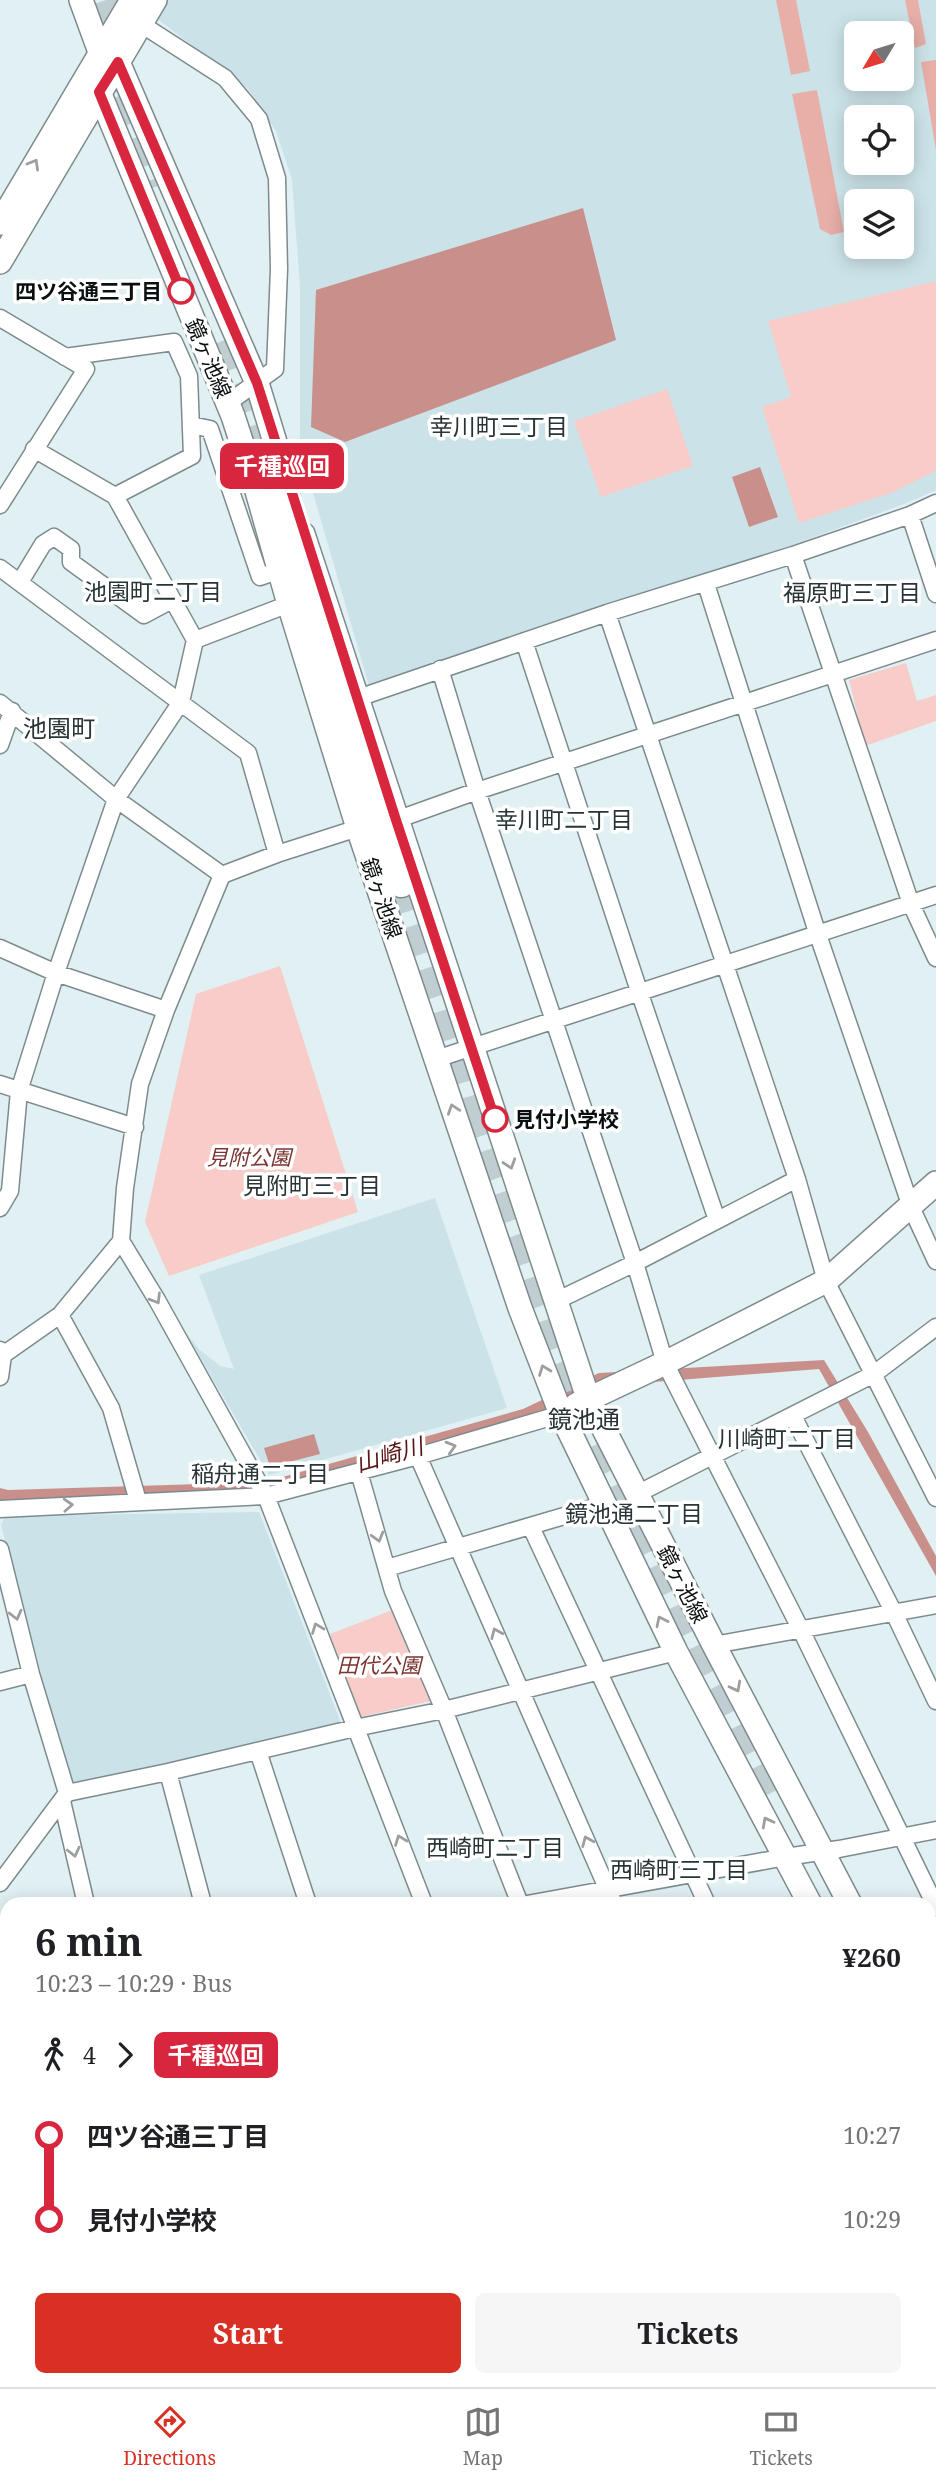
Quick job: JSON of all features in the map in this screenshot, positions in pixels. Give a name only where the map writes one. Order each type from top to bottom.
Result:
[{"type":"highway","points":[[283,469],[286,518],[306,598],[350,701],[368,802],[401,882]]},
{"type":"street","points":[[81,0],[109,57]]},
{"type":"street","points":[[109,57],[132,0]]},
{"type":"street","points":[[0,223],[109,57],[141,24],[155,0]]},
{"type":"street","points":[[141,24],[225,78],[260,119],[277,178],[279,269],[275,369],[228,403]]},
{"type":"street","name":"鏡ヶ池線","points":[[109,57],[99,92],[228,403],[256,484],[289,604],[358,828],[520,1308],[561,1414],[676,1652],[806,1897]]},
{"type":"street","name":"鏡ヶ池線","points":[[109,57],[257,383],[283,469]]},
{"type":"street","points":[[0,262],[99,92]]},
{"type":"street","points":[[0,318],[86,369],[0,505]]},
{"type":"street","points":[[65,357],[174,342],[189,376],[192,456],[115,496]]},
{"type":"street","points":[[191,425],[210,429],[260,577],[280,570]]},
{"type":"street","points":[[0,1208],[10,1191],[19,1091],[56,973],[117,799],[181,702],[195,640],[115,496],[34,449]]},
{"type":"street","points":[[350,701],[607,613],[793,555],[910,515],[936,503]]},
{"type":"street","points":[[910,515],[936,594]]},
{"type":"street","points":[[20,582],[43,544],[54,537],[71,549],[71,562],[144,615],[172,600]]},
{"type":"street","points":[[793,555],[911,904],[936,958]]},
{"type":"street","points":[[0,568],[248,753],[277,854]]},
{"type":"street","points":[[706,584],[817,932],[911,1207],[936,1261]]},
{"type":"street","points":[[195,640],[289,604]]},
{"type":"street","points":[[607,613],[797,1179],[826,1281],[934,1490]]},
{"type":"street","points":[[396,820],[477,790],[564,764],[936,640]]},
{"type":"street","points":[[524,641],[717,1220]]},
{"type":"street","points":[[440,669],[477,790],[555,1020],[665,1363],[802,1630],[931,1897]]},
{"type":"street","name":"鏡ヶ池線","points":[[350,701],[396,820],[588,1398],[846,1897]]},
{"type":"street","points":[[6,707],[117,799],[222,875]]},
{"type":"street","points":[[0,745],[6,707]]},
{"type":"street","points":[[0,1377],[2,1352],[60,1315],[121,1241],[125,1188],[140,1084],[166,1010],[222,875],[358,828]]},
{"type":"street","points":[[436,1059],[936,895]]},
{"type":"street","points":[[0,948],[56,973],[166,1010]]},
{"type":"street","points":[[0,1084],[135,1127]]},
{"type":"street","points":[[556,1301],[635,1264],[797,1179]]},
{"type":"street","points":[[0,1509],[266,1496],[418,1456],[561,1414],[588,1398],[665,1363],[826,1281],[936,1183]]},
{"type":"street","points":[[121,1241],[157,1300],[266,1496],[421,1897]]},
{"type":"street","points":[[60,1315],[111,1408],[138,1501]]},
{"type":"street","points":[[637,1494],[874,1374],[936,1327]]},
{"type":"street","points":[[793,1416],[936,1701]]},
{"type":"street","points":[[418,1456],[611,1897],[693,1874],[936,1830]]},
{"type":"street","points":[[359,1472],[393,1591],[444,1710],[517,1897]]},
{"type":"street","points":[[387,1568],[605,1504]]},
{"type":"street","points":[[531,1527],[704,1897]]},
{"type":"street","points":[[0,1549],[65,1797],[85,1897]]},
{"type":"street","points":[[714,1645],[936,1605]]},
{"type":"street","points":[[2,1875],[65,1797],[355,1728],[444,1710],[676,1652]]},
{"type":"street","points":[[0,1682],[31,1674]]},
{"type":"street","points":[[258,1752],[306,1897]]},
{"type":"street","points":[[168,1772],[201,1897]]},
{"type":"shaded area","points":[[133,0],[936,0],[936,490],[607,613],[371,693],[300,448],[300,287],[292,180],[276,131],[247,88]]},
{"type":"shaded area","points":[[776,0],[796,0],[810,71],[791,75]]},
{"type":"shaded area","points":[[905,0],[918,0],[926,44],[915,48],[914,21],[909,21]]},
{"type":"shaded area","points":[[936,60],[936,150],[921,62]]},
{"type":"shaded area","points":[[817,90],[844,232],[831,235],[820,229],[792,94]]},
{"type":"shaded area","points":[[435,1198],[507,1408],[269,1475],[184,1330],[200,1350],[220,1366],[234,1369],[199,1275]]},
{"type":"shaded area","points":[[259,1512],[341,1723],[71,1785],[1,1525],[5,1516]]},
{"type":"green space","points":[[936,281],[936,471],[891,493],[799,523],[762,407],[791,397],[768,321]]},
{"type":"green space","points":[[667,389],[693,466],[601,497],[574,421]]},
{"type":"green space","points":[[906,663],[917,701],[936,695],[936,721],[865,746],[849,680]]},
{"type":"green space","name":"見附公園","points":[[280,966],[358,1212],[169,1276],[145,1222],[196,994]]},
{"type":"green space","name":"田代公園","points":[[395,1609],[431,1701],[360,1717],[330,1634]]},
{"type":"water","points":[[583,208],[616,340],[345,442],[311,427],[316,290]]},
{"type":"water","points":[[760,467],[778,517],[749,527],[732,477]]},
{"type":"water","name":"山崎川","points":[[824,1360],[868,1432],[936,1556],[936,1576],[819,1369],[603,1386],[525,1420],[271,1491],[0,1500],[0,1488],[8,1490],[265,1482],[523,1409],[599,1373]]},
{"type":"water","points":[[314,1434],[320,1454],[270,1467],[264,1448]]},
{"type":"tunnel","points":[[106,0],[124,53]]},
{"type":"tunnel","points":[[100,55],[150,189]]},
{"type":"tunnel","points":[[228,339],[265,444]]},
{"type":"tunnel","points":[[401,882],[480,1129]]},
{"type":"tunnel","points":[[465,1110],[555,1364],[590,1447],[770,1807]]},
{"type":"bus line","name":"千種巡回","points":[[181,291],[99,92],[118,62],[257,383],[303,535],[495,1119]]},
{"type":"place","name":"四ツ谷通三丁目","points":[[181,291]]},
{"type":"place","name":"見付小学校","points":[[495,1119]]},
{"type":"district","name":"幸川町三丁目","points":[[499,426]]},
{"type":"district","name":"池園町二丁目","points":[[153,591]]},
{"type":"district","name":"福原町三丁目","points":[[852,592]]},
{"type":"district","name":"池園町","points":[[59,727]]},
{"type":"district","name":"幸川町二丁目","points":[[564,819]]},
{"type":"district","name":"見附町三丁目","points":[[312,1185]]},
{"type":"district","name":"鏡池通","points":[[584,1418]]},
{"type":"district","name":"川崎町二丁目","points":[[787,1438]]},
{"type":"district","name":"稲舟通二丁目","points":[[260,1473]]},
{"type":"district","name":"鏡池通二丁目","points":[[634,1513]]},
{"type":"district","name":"西崎町二丁目","points":[[495,1847]]},
{"type":"district","name":"西崎町三丁目","points":[[679,1869]]}]
